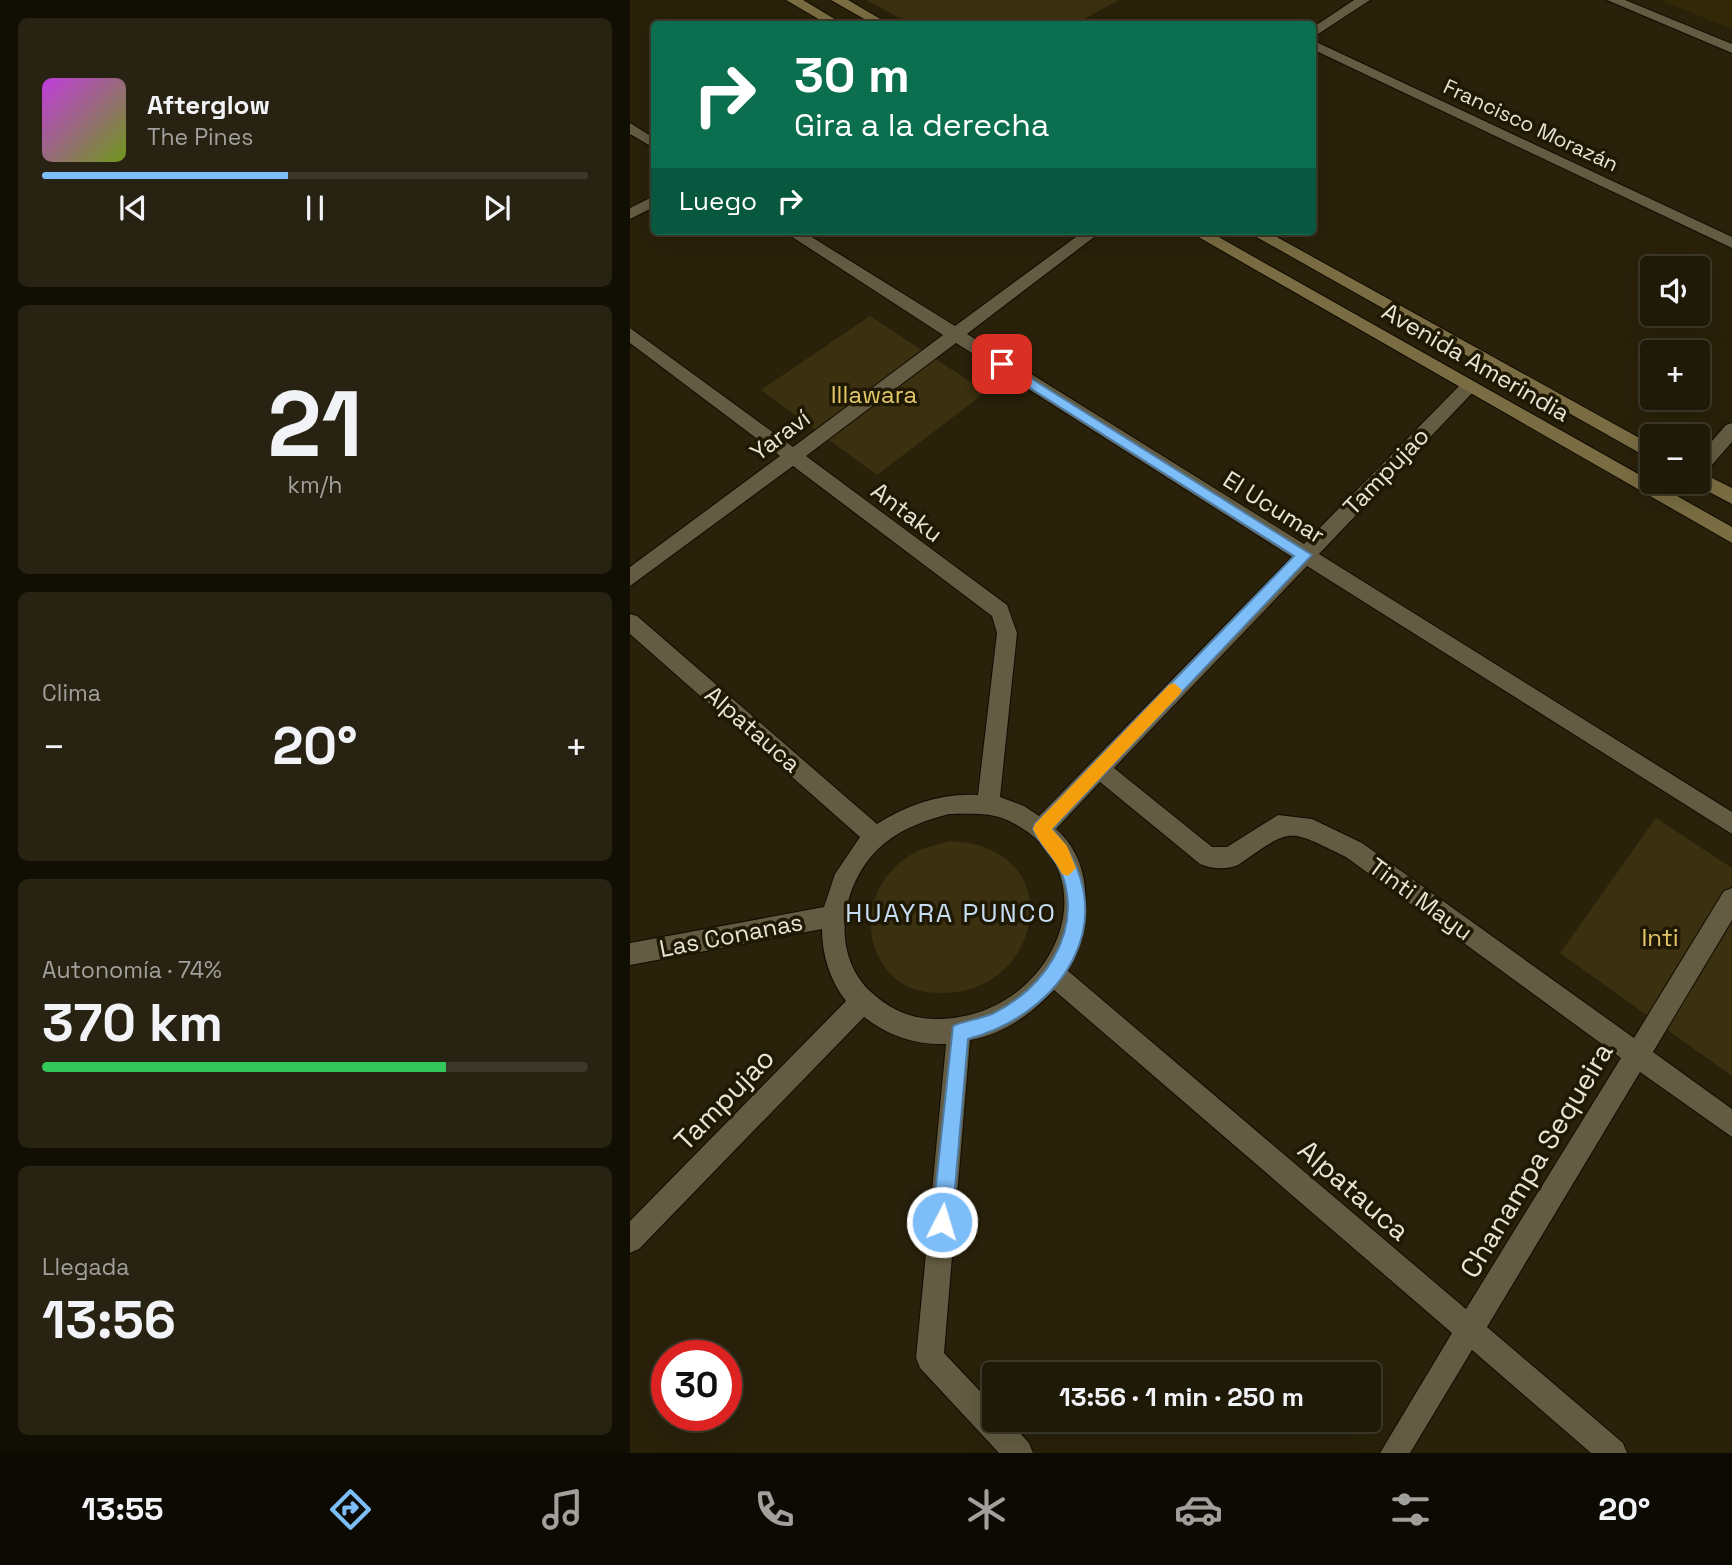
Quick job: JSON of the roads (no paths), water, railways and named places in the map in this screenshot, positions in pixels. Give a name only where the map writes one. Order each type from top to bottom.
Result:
[{"type":"street","points":[[793,0],[831,21]]},
{"type":"street","points":[[838,0],[876,21]]},
{"type":"street","points":[[1316,31],[1363,0]]},
{"type":"street","points":[[1614,0],[1732,49]]},
{"type":"street","name":"Francisco Morazán","points":[[1316,46],[1732,243]]},
{"type":"street","points":[[630,127],[651,142]]},
{"type":"street","points":[[630,214],[651,203]]},
{"type":"street","name":"El Ucumar","points":[[796,235],[1732,824]]},
{"type":"street","name":"Yaraví","points":[[630,578],[1089,235]]},
{"type":"street","name":"Avenida Amerindia","points":[[1203,235],[1732,536]]},
{"type":"street","points":[[1261,235],[1640,446]]},
{"type":"street","name":"Antaku","points":[[630,334],[1000,611],[1007,633],[988,804]]},
{"type":"street","name":"Tampujao","points":[[1041,829],[1469,386]]},
{"type":"street","points":[[1710,455],[1732,430]]},
{"type":"street","points":[[1710,485],[1732,498]]},
{"type":"street","name":"Alpatauca","points":[[630,622],[876,837]]},
{"type":"street","name":"Tinti Mayu","points":[[1099,768],[1208,857],[1230,858],[1278,825],[1304,826],[1354,850],[1732,1124]]},
{"type":"street","points":[[949,804],[988,804],[1016,813],[1041,829],[1061,852],[1073,880],[1077,912],[1070,944],[1055,975],[1029,1002],[996,1023],[959,1032],[923,1032],[889,1021],[862,1002],[844,976],[834,947],[833,916],[841,886],[855,859],[876,837],[911,815],[949,804]]},
{"type":"street","name":"Chanampa Sequeira","points":[[1394,1453],[1732,899]]},
{"type":"street","name":"Las Conanas","points":[[630,954],[833,916]]},
{"type":"street","name":"Alpatauca","points":[[1055,975],[1613,1453]]},
{"type":"street","name":"Tampujao","points":[[630,1240],[862,1002]]},
{"type":"street","points":[[959,1032],[930,1358],[1019,1453]]},
{"type":"district","name":"HUAYRA PUNCO","points":[[951,913]]},
{"type":"park label","name":"Illawara","points":[[874,394]]},
{"type":"park label","name":"Inti","points":[[1660,937]]}]
